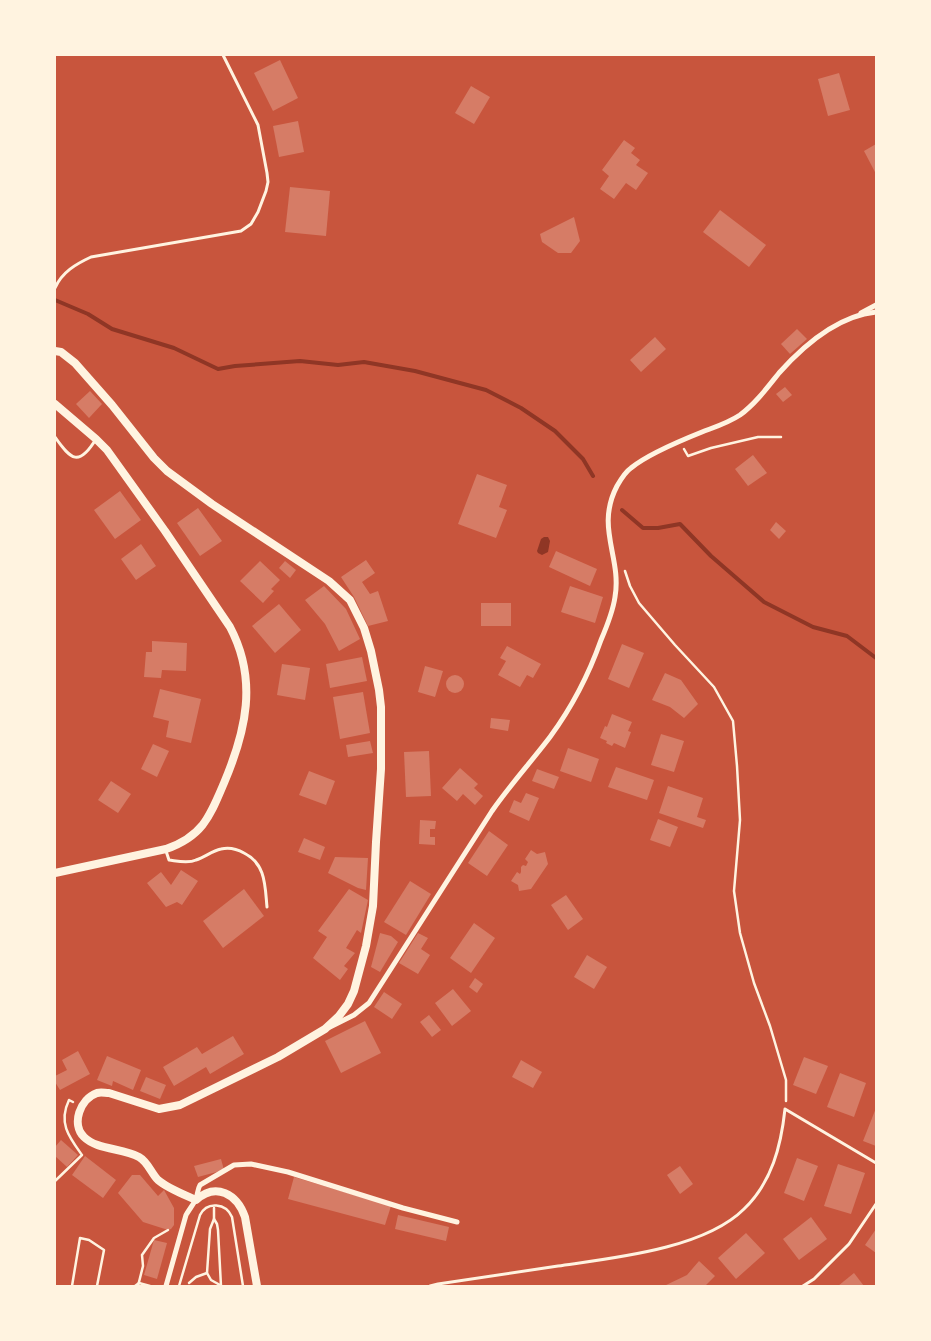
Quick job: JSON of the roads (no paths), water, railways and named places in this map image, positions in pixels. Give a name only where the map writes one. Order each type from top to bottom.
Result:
[{"type":"street","points":[[196,1200],[166,1186],[142,1158],[91,1142],[84,1137],[80,1130],[78,1117],[85,1102],[91,1096],[102,1092],[159,1109],[180,1105],[278,1057],[325,1029],[354,1015],[369,1003],[492,811],[551,736],[574,700],[596,655],[615,599],[617,580],[608,532],[608,515],[612,499],[623,476],[630,468],[654,454],[739,415],[755,401],[803,349],[829,329],[876,305]]},
{"type":"street","points":[[851,319],[876,312]]},
{"type":"street","points":[[55,350],[61,352],[75,363],[163,467],[212,504],[335,585],[350,600],[364,628],[370,645],[379,690],[381,719],[382,769],[373,906],[366,946],[354,991],[340,1016],[325,1029]]},
{"type":"street","points":[[55,404],[106,450],[165,531],[225,621],[237,641],[243,662],[246,706],[242,734],[234,759],[207,820],[191,836],[166,849],[55,873]]},
{"type":"street","points":[[196,1200],[200,1184],[234,1165],[251,1164],[288,1172],[403,1208],[457,1222]]},
{"type":"street","points":[[166,1286],[188,1212],[196,1200],[212,1191],[226,1194],[236,1200],[242,1209],[257,1286]]},
{"type":"lane","points":[[55,288],[60,278],[70,268],[91,257],[241,231],[251,224],[266,191],[267,173],[258,125],[223,55]]},
{"type":"lane","points":[[55,437],[65,451],[77,457],[89,451],[96,439]]},
{"type":"lane","points":[[166,849],[169,860],[185,862],[195,861],[222,848],[231,848],[249,855],[262,870],[268,907]]},
{"type":"lane","points":[[430,1286],[637,1254],[707,1233],[743,1211],[760,1190],[777,1153],[783,1130],[785,1109],[876,1163]]},
{"type":"lane","points":[[802,1286],[814,1279],[850,1244],[876,1204]]},
{"type":"waterway","points":[[55,300],[88,314],[112,329],[174,348],[218,369],[300,361],[338,365],[364,362],[415,371],[486,390],[521,408],[555,431],[583,459],[593,476]]},
{"type":"waterway","points":[[622,510],[643,528],[658,528],[680,524],[711,556],[764,602],[813,627],[847,636],[876,658]]}]
